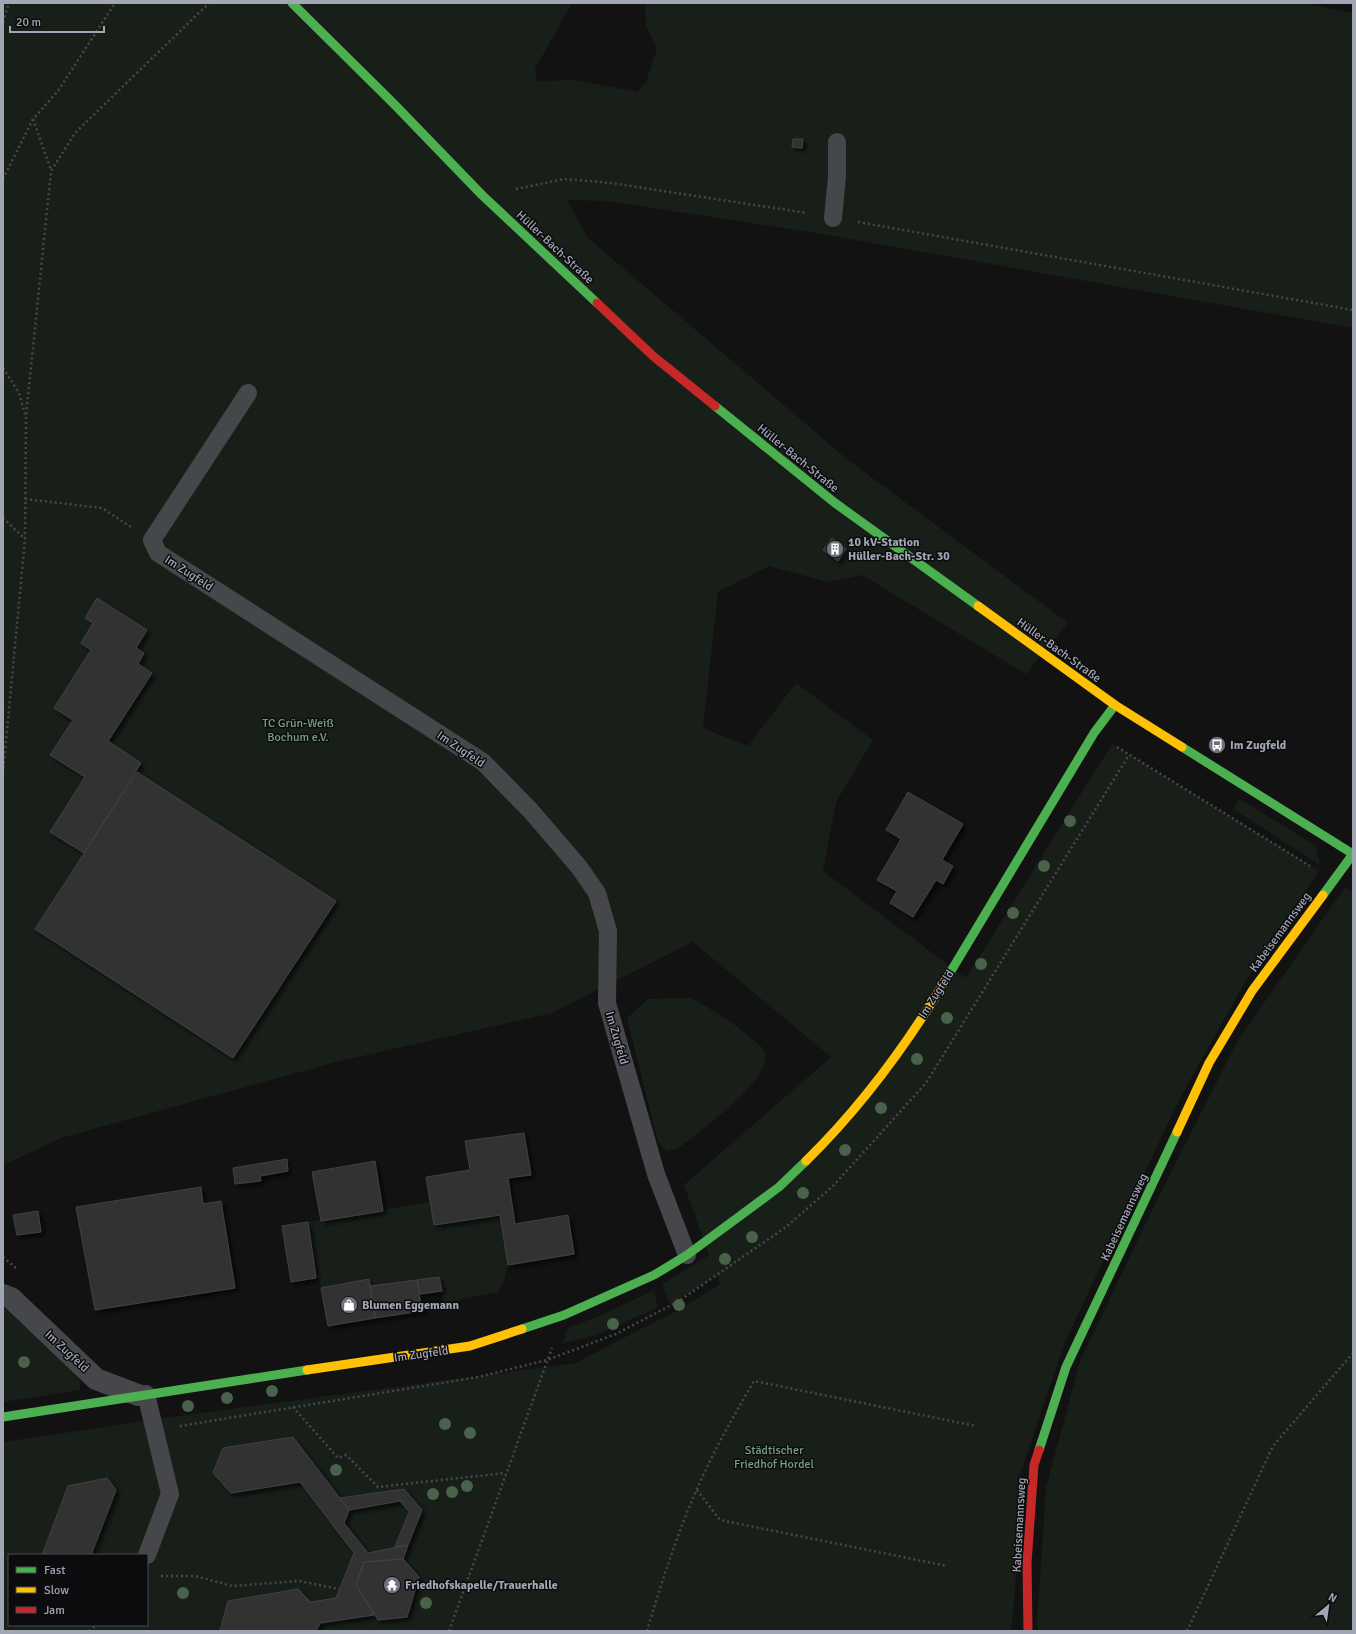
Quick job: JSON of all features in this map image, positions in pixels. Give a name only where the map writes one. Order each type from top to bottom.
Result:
[{"type":"street","name":"Hüller-Bach-Straße","points":[[292,3],[394,104],[482,195],[653,356],[786,464],[835,503],[1115,705],[1353,854]]},
{"type":"street","name":"Im Zugfeld","points":[[3,1417],[142,1394],[470,1346],[564,1315],[654,1275],[687,1255],[779,1187],[832,1135],[878,1080],[941,987],[1094,733],[1115,705]]},
{"type":"street","name":"Kabeisemannsweg","points":[[1028,1631],[1027,1563],[1034,1465],[1066,1367],[1209,1062],[1252,991],[1353,854]]},
{"type":"street","name":"Im Zugfeld","points":[[3,1295],[11,1298],[96,1379],[142,1394]]},
{"type":"lane","points":[[833,218],[837,177],[837,142]]},
{"type":"lane","points":[[152,540],[248,393]]},
{"type":"lane","name":"Im Zugfeld","points":[[152,540],[158,553],[483,762],[530,810],[579,867],[597,893],[608,931],[607,1003],[656,1174],[687,1255]]},
{"type":"lane","points":[[142,1394],[154,1430],[170,1494],[147,1554]]},
{"type":"path","points":[[3,22],[9,3]]},
{"type":"path","points":[[3,179],[33,119],[58,91],[115,3]]},
{"type":"path","points":[[3,773],[25,539],[26,416],[52,170],[75,133],[209,3]]},
{"type":"path","points":[[33,119],[52,170]]},
{"type":"path","points":[[482,195],[564,180],[611,183],[833,218],[1353,310]]},
{"type":"path","points":[[3,368],[18,393],[26,416]]},
{"type":"path","points":[[25,499],[102,508],[152,540]]},
{"type":"path","points":[[3,518],[25,539]]},
{"type":"path","points":[[1094,733],[1333,880]]},
{"type":"path","points":[[449,1631],[505,1473],[564,1315]]},
{"type":"path","points":[[1187,1631],[1273,1446],[1353,1353]]},
{"type":"path","points":[[154,1430],[478,1377],[547,1360]]},
{"type":"path","points":[[647,1631],[669,1562],[697,1490],[714,1454],[754,1381],[976,1426]]},
{"type":"path","points":[[293,1407],[338,1458],[346,1455],[378,1487],[505,1473]]},
{"type":"path","points":[[697,1490],[720,1520],[947,1566]]},
{"type":"path","points":[[154,1576],[195,1576],[232,1586],[299,1581],[339,1590]]},
{"type":"green space","points":[[3,3],[572,3],[535,69],[537,81],[576,80],[637,92],[646,82],[657,49],[646,26],[645,3],[1302,3],[1353,13],[1353,328],[816,233],[607,201],[567,200],[588,238],[847,459],[1068,623],[1026,674],[862,575],[827,582],[769,566],[718,592],[703,728],[748,746],[796,683],[873,740],[836,802],[823,871],[966,978],[1112,744],[1319,871],[1244,984],[1178,1102],[1065,1342],[1020,1475],[1015,1591],[1011,1631],[3,1631],[3,1442],[178,1416],[575,1363],[678,1310],[720,1284],[717,1275],[670,1305],[662,1284],[709,1255],[684,1185],[831,1057],[693,942],[552,1013],[336,1062],[61,1138],[3,1164]]},
{"type":"green space","points":[[1240,799],[1316,846],[1320,865],[1233,809]]},
{"type":"green space","points":[[1345,887],[1353,893],[1353,1631],[1038,1631],[1037,1622],[1046,1488],[1080,1361],[1157,1200],[1238,1040]]},
{"type":"green space","points":[[691,998],[715,1012],[745,1033],[763,1049],[765,1060],[760,1073],[749,1087],[718,1117],[679,1148],[667,1151],[658,1142],[627,1018],[648,999]]},
{"type":"green space","points":[[430,1202],[434,1225],[500,1215],[508,1265],[504,1280],[498,1292],[444,1303],[438,1277],[371,1289],[369,1280],[321,1288],[318,1277],[316,1278],[308,1222]]},
{"type":"green space","points":[[654,1290],[658,1307],[597,1335],[563,1343],[568,1328],[604,1314]]},
{"type":"green space","points":[[3,1307],[76,1374],[80,1381],[80,1390],[3,1402]]},
{"type":"building","points":[[793,139],[803,139],[802,148],[792,147]]},
{"type":"building","name":"10 kV-Station Hüller-Bach-Str. 30","points":[[832,538],[846,549],[838,561],[823,550]]},
{"type":"building","points":[[97,598],[147,630],[136,648],[144,653],[138,664],[152,673],[108,741],[141,763],[84,853],[50,832],[85,777],[50,755],[73,720],[54,708],[91,650],[81,643],[93,623],[85,618]]},
{"type":"building","points":[[137,772],[336,901],[233,1058],[35,929]]},
{"type":"building","points":[[908,792],[963,824],[942,860],[953,866],[943,884],[936,880],[913,917],[890,903],[897,891],[877,880],[901,839],[886,830]]},
{"type":"building","points":[[524,1133],[531,1175],[508,1178],[515,1224],[568,1215],[574,1254],[508,1265],[500,1215],[434,1225],[426,1177],[470,1170],[465,1141]]},
{"type":"building","points":[[287,1159],[288,1171],[260,1176],[261,1181],[235,1184],[233,1168]]},
{"type":"building","points":[[375,1161],[383,1211],[321,1221],[312,1172]]},
{"type":"building","points":[[201,1187],[203,1204],[221,1201],[235,1288],[95,1310],[76,1207]]},
{"type":"building","points":[[38,1211],[41,1232],[17,1235],[13,1215]]},
{"type":"building","points":[[308,1222],[316,1278],[291,1282],[282,1226]]},
{"type":"building","points":[[439,1277],[442,1291],[420,1294],[417,1280]]},
{"type":"building","points":[[369,1279],[375,1318],[328,1326],[321,1288]]},
{"type":"building","points":[[417,1280],[422,1311],[375,1318],[370,1286]]},
{"type":"building","points":[[293,1437],[349,1510],[344,1523],[368,1553],[408,1545],[403,1559],[364,1562],[356,1585],[374,1615],[320,1623],[316,1631],[220,1631],[228,1601],[298,1589],[311,1602],[336,1598],[354,1553],[300,1482],[231,1493],[213,1473],[223,1448]]},
{"type":"building","points":[[107,1478],[116,1490],[91,1554],[42,1554],[68,1486]]},
{"type":"building","points":[[404,1489],[422,1510],[408,1545],[395,1547],[409,1512],[400,1501],[349,1510],[340,1498]]},
{"type":"building","points":[[403,1559],[419,1577],[407,1617],[378,1620],[356,1585],[364,1562]]},
{"type":"traffic: fast","points":[[292,3],[394,104],[482,195],[597,303]]},
{"type":"traffic: fast","points":[[715,406],[835,503],[978,606]]},
{"type":"traffic: fast","points":[[945,981],[1094,733],[1115,705]]},
{"type":"traffic: fast","points":[[1182,747],[1353,854]]},
{"type":"traffic: fast","points":[[1323,895],[1353,854]]},
{"type":"traffic: fast","points":[[1039,1450],[1066,1367],[1177,1132]]},
{"type":"traffic: fast","points":[[522,1329],[564,1315],[654,1275],[687,1255],[779,1187],[806,1161]]},
{"type":"traffic: fast","points":[[3,1417],[307,1370]]},
{"type":"traffic: slow","points":[[978,606],[1115,705],[1182,747]]},
{"type":"traffic: slow","points":[[1177,1132],[1209,1063],[1252,991],[1323,895]]},
{"type":"traffic: slow","points":[[806,1161],[845,1120],[881,1076],[898,1053],[945,981]]},
{"type":"traffic: slow","points":[[307,1370],[470,1346],[522,1329]]},
{"type":"traffic: jam","points":[[597,303],[653,356],[715,406]]},
{"type":"traffic: jam","points":[[1028,1631],[1027,1563],[1034,1465],[1039,1450]]},
{"type":"place","name":"10 kV-Station Hüller-Bach-Str. 30","points":[[835,549]]},
{"type":"place","name":"Im Zugfeld","points":[[1217,745]]},
{"type":"place","name":"Blumen Eggemann","points":[[349,1305]]},
{"type":"place","name":"Friedhofskapelle/Trauerhalle","points":[[392,1585]]},
{"type":"park label","name":"TC Grün-Weiß Bochum e.V.","points":[[298,730]]},
{"type":"park label","name":"Städtischer Friedhof Hordel","points":[[774,1457]]}]
